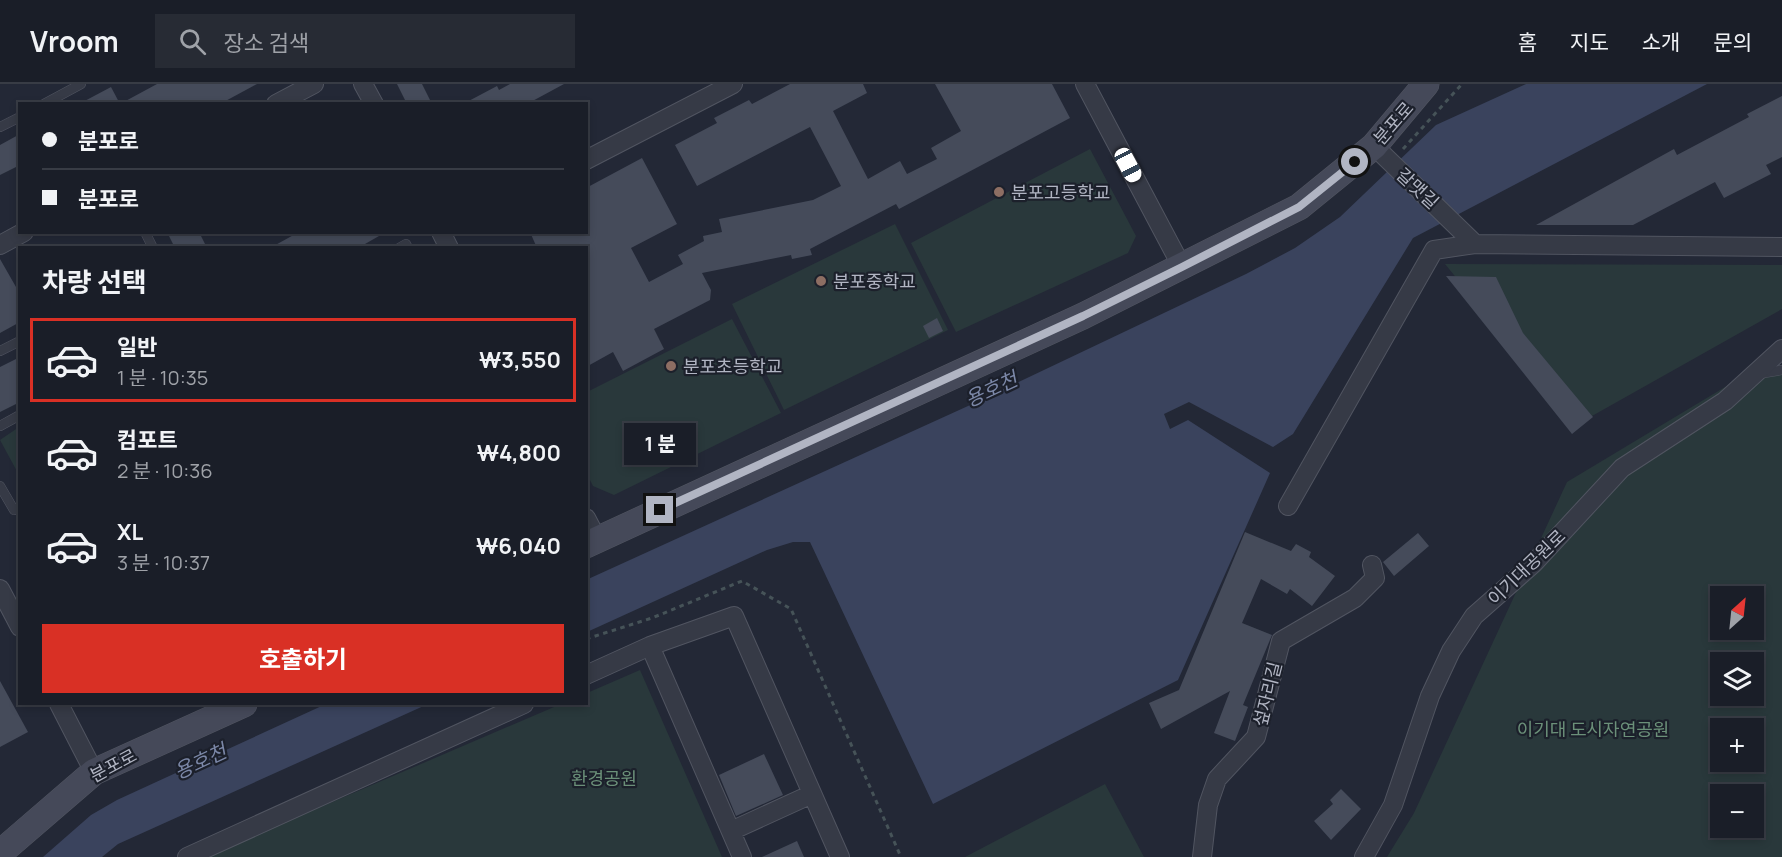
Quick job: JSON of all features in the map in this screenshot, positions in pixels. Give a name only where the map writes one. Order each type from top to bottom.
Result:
[{"type":"main road","name":"분포로","points":[[590,534],[1083,316],[1299,207],[1382,154],[1426,84]]},
{"type":"main road","name":"분포로","points":[[0,853],[94,772],[242,705]]},
{"type":"street","points":[[280,102],[314,84]]},
{"type":"street","points":[[363,84],[373,102]]},
{"type":"street","points":[[588,159],[734,84]]},
{"type":"street","points":[[1085,84],[1182,267]]},
{"type":"street","name":"갈맷길","points":[[1382,154],[1475,244]]},
{"type":"street","points":[[0,245],[20,234]]},
{"type":"street","points":[[1288,506],[1434,250],[1475,244],[1782,247]]},
{"type":"street","name":"이기대공원로","points":[[1364,857],[1393,805],[1430,696],[1451,651],[1474,616],[1534,562],[1622,468],[1725,401],[1782,349]]},
{"type":"street","name":"섶자리길","points":[[1202,857],[1208,805],[1217,779],[1256,737],[1281,641],[1354,598],[1375,578],[1372,565]]},
{"type":"street","points":[[0,589],[18,623]]},
{"type":"street","points":[[588,674],[650,646],[734,616],[840,857]]},
{"type":"street","points":[[650,646],[742,857]]},
{"type":"street","points":[[59,705],[94,772]]},
{"type":"street","points":[[187,857],[522,705]]},
{"type":"street","points":[[731,831],[812,794]]},
{"type":"lane","points":[[48,102],[81,84]]},
{"type":"lane","points":[[0,127],[18,118]]},
{"type":"lane","points":[[0,351],[18,342]]},
{"type":"lane","points":[[1755,374],[1782,370]]},
{"type":"lane","points":[[0,426],[18,416]]},
{"type":"lane","points":[[0,486],[14,510],[18,508]]},
{"type":"path","points":[[1382,154],[1462,84]]},
{"type":"green space","points":[[1090,149],[1136,236],[1128,253],[956,332],[911,243]]},
{"type":"green space","points":[[895,224],[948,330],[784,410],[732,304]]},
{"type":"green space","points":[[1445,264],[1782,265],[1782,309],[1576,425]]},
{"type":"green space","points":[[732,319],[781,413],[614,495],[593,486],[588,476],[588,391]]},
{"type":"green space","name":"이기대 도시자연공원","points":[[1782,371],[1782,857],[1387,857],[1414,813],[1567,482],[1735,381]]},
{"type":"green space","points":[[18,428],[18,473],[0,440]]},
{"type":"green space","name":"환경공원","points":[[640,670],[722,857],[204,857],[559,705],[588,705],[588,693]]},
{"type":"green space","points":[[1105,784],[1144,857],[965,857]]},
{"type":"water","points":[[1526,84],[1707,84],[1413,238],[1293,434],[1273,447],[1189,402],[1164,414],[1170,429],[1188,420],[1270,473],[1178,680],[933,804],[810,542],[793,542],[767,550],[588,632],[588,579],[968,406],[1246,274],[1295,248],[1340,217],[1436,125]]},
{"type":"water","points":[[324,705],[426,705],[118,844],[102,857],[43,857],[91,815],[117,800]]},
{"type":"building","points":[[157,84],[257,84],[224,102],[124,102]]},
{"type":"building","points":[[397,84],[422,84],[431,102],[406,102]]},
{"type":"building","points":[[510,84],[564,84],[531,102],[467,102],[497,86],[499,90]]},
{"type":"building","points":[[790,84],[863,84],[867,93],[833,111],[868,179],[900,161],[907,174],[937,159],[931,148],[961,131],[935,84],[1052,84],[1070,118],[899,209],[896,204],[810,249],[812,255],[792,259],[791,255],[702,273],[711,290],[710,300],[654,329],[664,349],[623,371],[613,352],[588,366],[588,246],[536,246],[531,234],[588,234],[588,187],[642,158],[677,224],[631,248],[649,282],[683,264],[678,255],[704,241],[703,236],[722,232],[719,219],[813,200],[841,186],[810,127],[697,186],[675,145],[717,123],[714,118],[749,100],[752,104]]},
{"type":"building","points":[[111,87],[119,102],[83,102]]},
{"type":"building","points":[[1782,96],[1782,157],[1766,165],[1771,174],[1724,198],[1715,182],[1633,225],[1536,225],[1674,149],[1677,155],[1749,117],[1747,114]]},
{"type":"building","points":[[18,135],[18,166],[0,175],[0,145]]},
{"type":"building","points":[[168,234],[200,234],[206,246],[174,246]]},
{"type":"building","points":[[295,234],[382,234],[362,246],[274,246]]},
{"type":"building","points":[[0,259],[18,290],[18,323],[0,333]]},
{"type":"building","points":[[1446,276],[1496,277],[1523,333],[1593,417],[1572,434]]},
{"type":"building","points":[[937,318],[943,331],[929,338],[923,326]]},
{"type":"building","points":[[18,358],[18,403],[0,412],[0,367]]},
{"type":"building","points":[[1245,532],[1291,551],[1296,544],[1311,552],[1309,557],[1335,576],[1312,606],[1290,589],[1287,594],[1261,579],[1242,623],[1272,635],[1243,705],[1248,707],[1235,741],[1214,733],[1230,691],[1161,729],[1149,703],[1179,690]]},
{"type":"building","points":[[1418,533],[1429,546],[1394,576],[1383,562]]},
{"type":"building","points":[[0,681],[28,732],[0,747]]},
{"type":"building","points":[[764,754],[783,795],[736,816],[719,775]]},
{"type":"building","points":[[1341,789],[1361,809],[1331,840],[1314,821],[1333,804],[1330,800]]},
{"type":"building","points":[[797,841],[804,857],[762,857]]},
{"type":"place","name":"분포고등학교","points":[[999,192]]},
{"type":"place","name":"분포중학교","points":[[821,281]]},
{"type":"place","name":"분포초등학교","points":[[671,366]]},
{"type":"route","points":[[660,510],[1083,316],[1182,267],[1299,207],[1355,162]]},
{"type":"water label","name":"용호천","points":[[991,389]]},
{"type":"water label","name":"용호천","points":[[200,761]]}]
